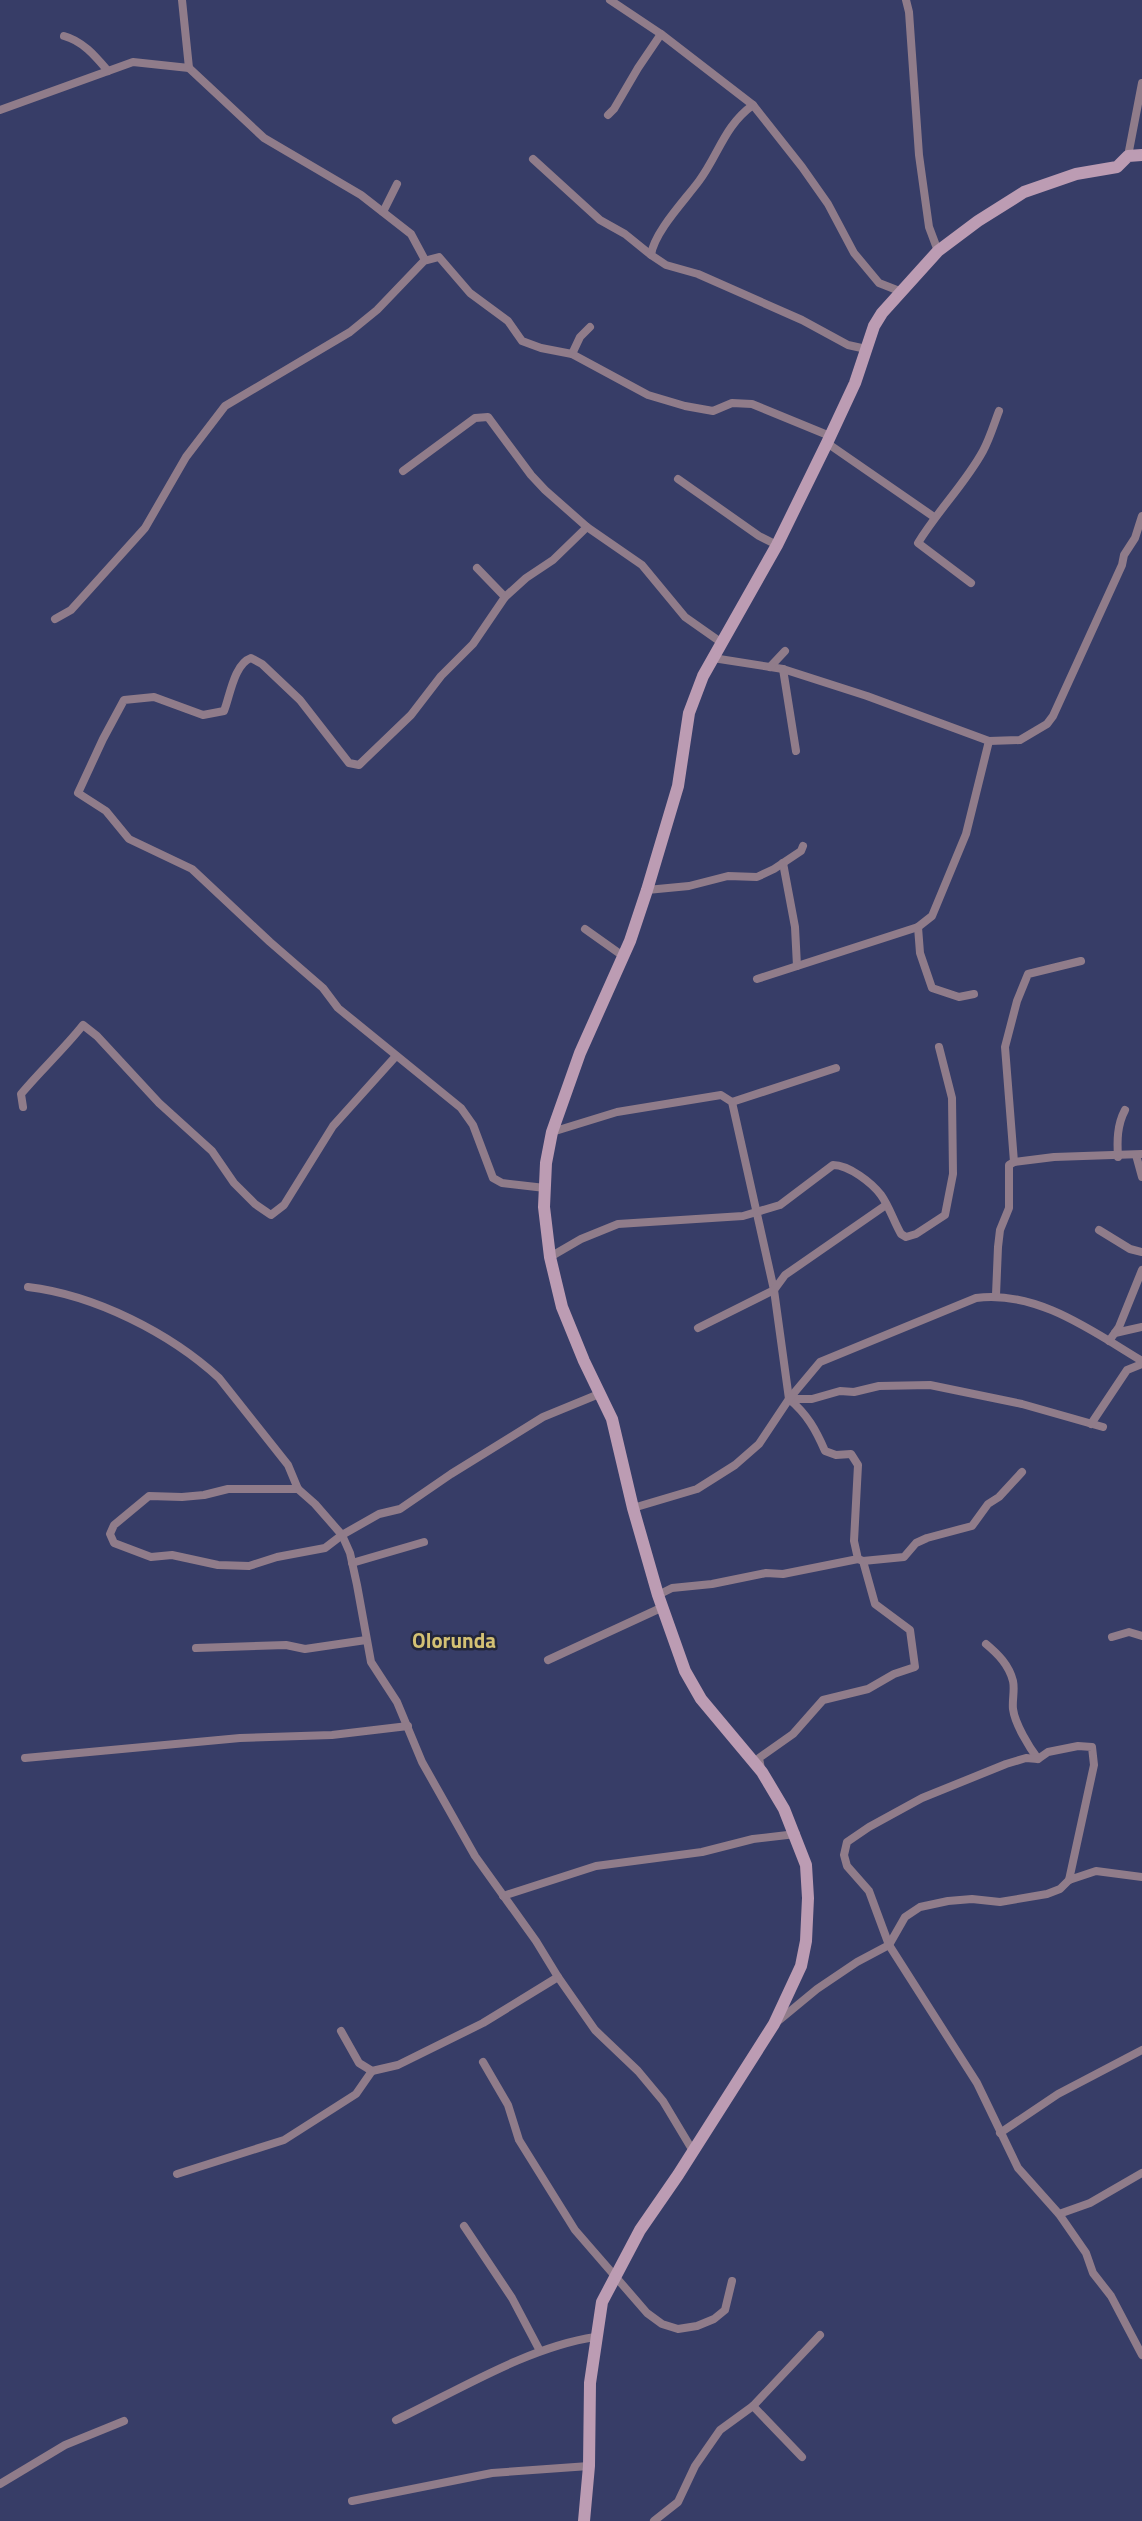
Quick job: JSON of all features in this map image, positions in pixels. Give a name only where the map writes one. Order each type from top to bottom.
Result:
[{"type":"street","points":[[182,0],[189,68]]},
{"type":"street","points":[[610,0],[661,34],[753,105],[775,130],[828,204],[854,253],[879,283],[902,292]]},
{"type":"street","points":[[906,0],[910,24],[919,155],[929,227],[938,251]]},
{"type":"street","points":[[608,115],[661,34]]},
{"type":"street","points":[[64,36],[74,39],[93,54],[108,71]]},
{"type":"street","points":[[0,110],[132,62],[189,68],[264,138],[361,195],[411,234],[425,260]]},
{"type":"street","points":[[584,2521],[589,2466],[590,2383],[602,2302],[640,2230],[774,2024],[801,1966],[806,1941],[808,1898],[806,1865],[796,1834],[784,1809],[762,1772],[701,1699],[685,1671],[633,1508],[612,1419],[562,1307],[550,1257],[544,1208],[546,1163],[552,1132],[580,1053],[623,956],[647,890],[678,786],[689,713],[713,658],[777,545],[828,440],[855,383],[874,326],[938,251],[978,221],[1024,192],[1077,174],[1117,167],[1128,156],[1142,83]]},
{"type":"street","points":[[651,255],[652,246],[700,180],[722,138],[740,114],[753,105]]},
{"type":"street","points":[[1128,156],[1142,155]]},
{"type":"street","points":[[533,159],[600,220],[625,234],[666,265],[698,274],[802,320],[848,345],[866,349]]},
{"type":"street","points":[[383,212],[396,184]]},
{"type":"street","points":[[55,619],[70,610],[145,528],[186,457],[225,406],[350,332],[377,310],[425,260],[439,257],[470,293],[508,321],[522,341],[541,348],[572,354],[648,394],[685,406],[713,411],[732,403],[752,404],[828,440],[934,517]]},
{"type":"street","points":[[572,354],[580,337],[590,327]]},
{"type":"street","points":[[971,583],[918,543],[934,517],[960,486],[984,450],[999,411]]},
{"type":"street","points":[[403,471],[475,418],[488,417],[531,475],[587,527],[642,565],[685,617],[722,643]]},
{"type":"street","points":[[678,480],[759,536],[777,545]]},
{"type":"street","points":[[713,658],[783,669],[867,696],[989,741],[1020,740],[1047,724],[1053,716],[1122,565],[1124,555],[1135,538],[1142,516]]},
{"type":"street","points":[[545,1188],[502,1183],[493,1178],[472,1125],[461,1108],[338,1008],[323,988],[192,870],[129,839],[106,811],[78,793],[124,700],[154,697],[203,715],[224,711],[240,667],[245,660],[251,658],[262,664],[300,700],[349,764],[359,765],[411,715],[441,676],[472,644],[505,597],[526,578],[553,560],[587,527]]},
{"type":"street","points":[[477,568],[505,597]]},
{"type":"street","points":[[770,667],[785,651]]},
{"type":"street","points":[[783,669],[791,705],[796,751]]},
{"type":"street","points":[[757,979],[918,927],[932,916],[966,834],[989,741]]},
{"type":"street","points":[[647,890],[689,886],[728,876],[757,876],[774,869],[801,851],[803,846]]},
{"type":"street","points":[[783,863],[795,927],[797,966]]},
{"type":"street","points":[[918,927],[920,953],[932,988],[959,997],[974,994]]},
{"type":"street","points":[[585,929],[623,956]]},
{"type":"street","points":[[1014,1162],[1005,1047],[1017,1001],[1028,974],[1081,961]]},
{"type":"street","points":[[23,1107],[21,1094],[83,1025],[113,1053],[159,1103],[212,1151],[234,1183],[255,1204],[271,1215],[284,1205],[333,1126],[396,1056]]},
{"type":"street","points":[[550,1257],[580,1239],[618,1224],[718,1219],[743,1216],[780,1205],[833,1165],[846,1168],[874,1187],[901,1234],[906,1237],[916,1234],[945,1215],[953,1174],[952,1098],[939,1047]]},
{"type":"street","points":[[732,1102],[836,1068]]},
{"type":"street","points":[[552,1132],[626,1111],[721,1095],[732,1102],[774,1290],[789,1399],[801,1409],[813,1425],[825,1451],[836,1455],[851,1454],[858,1465],[854,1541],[876,1604],[910,1630],[915,1667],[894,1674],[868,1689],[823,1700],[792,1734],[759,1758],[762,1772]]},
{"type":"street","points":[[1118,1156],[1117,1140],[1121,1118],[1125,1110]]},
{"type":"street","points":[[996,1295],[1000,1230],[1009,1208],[1009,1165],[1014,1162],[1054,1158],[1139,1155],[1142,1177]]},
{"type":"street","points":[[698,1328],[774,1290],[785,1275],[886,1205]]},
{"type":"street","points":[[1099,1230],[1130,1250],[1142,1252]]},
{"type":"street","points":[[1112,1337],[1142,1270]]},
{"type":"street","points":[[28,1287],[45,1288],[89,1301],[132,1318],[207,1367],[219,1378],[288,1465],[298,1489],[315,1504],[342,1535],[352,1563],[366,1640],[375,1672],[398,1702],[422,1762],[475,1857],[536,1941],[595,2030],[638,2071],[663,2101],[693,2151]]},
{"type":"street","points":[[633,1508],[697,1489],[718,1478],[759,1444],[789,1399],[820,1362],[976,1298],[996,1295],[1045,1307],[1112,1337],[1142,1362],[1127,1370],[1091,1424]]},
{"type":"street","points":[[1112,1337],[1142,1327]]},
{"type":"street","points":[[789,1399],[812,1399],[840,1391],[854,1392],[879,1386],[930,1385],[1023,1404],[1103,1427]]},
{"type":"street","points":[[298,1489],[228,1489],[182,1497],[149,1496],[114,1525],[110,1534],[114,1543],[152,1557],[171,1555],[218,1565],[249,1566],[277,1557],[326,1548],[342,1535],[379,1514],[400,1509],[451,1474],[543,1417],[599,1394]]},
{"type":"street","points":[[548,1660],[661,1601],[672,1588],[712,1584],[766,1573],[783,1574],[861,1560],[904,1557],[916,1543],[972,1526],[988,1504],[999,1497],[1022,1472]]},
{"type":"street","points":[[352,1563],[424,1542]]},
{"type":"street","points":[[1112,1637],[1128,1632],[1142,1636]]},
{"type":"street","points":[[196,1648],[286,1645],[305,1649],[366,1640]]},
{"type":"street","points":[[986,1644],[999,1654],[1008,1670],[1013,1682],[1013,1711],[1028,1746],[1038,1759]]},
{"type":"street","points":[[25,1758],[240,1738],[332,1736],[408,1726]]},
{"type":"street","points":[[1069,1880],[1094,1765],[1092,1748],[1078,1746],[1048,1752],[1038,1759],[1026,1758],[1006,1764],[922,1798],[869,1827],[848,1842],[844,1855],[847,1866],[869,1891],[889,1945],[970,2072],[1018,2168],[1059,2214],[1086,2253],[1093,2272],[1112,2296],[1142,2355]]},
{"type":"street","points":[[503,1896],[596,1866],[702,1852],[753,1839],[796,1834]]},
{"type":"street","points":[[774,2024],[817,1989],[857,1962],[889,1945],[905,1917],[920,1907],[972,1899],[1000,1902],[1047,1894],[1060,1888],[1069,1880],[1096,1871],[1142,1877]]},
{"type":"street","points":[[177,2174],[284,2140],[356,2094],[372,2071],[398,2065],[483,2023],[558,1977]]},
{"type":"street","points":[[341,2031],[359,2063],[372,2071]]},
{"type":"street","points":[[1000,2133],[1059,2094],[1142,2049]]},
{"type":"street","points":[[483,2062],[508,2105],[519,2140],[574,2230],[647,2313],[662,2324],[678,2329],[697,2326],[714,2319],[725,2310],[732,2281]]},
{"type":"street","points":[[1059,2214],[1090,2203],[1142,2173]]},
{"type":"street","points":[[464,2226],[512,2298],[540,2351]]},
{"type":"street","points":[[654,2521],[678,2502],[695,2466],[720,2430],[753,2406],[820,2335]]},
{"type":"street","points":[[396,2420],[540,2351],[569,2341],[596,2337]]},
{"type":"street","points":[[753,2406],[802,2457]]},
{"type":"street","points":[[0,2484],[65,2445],[124,2421]]},
{"type":"street","points":[[352,2501],[492,2473],[589,2466]]},
{"type":"district","name":"Olorunda","points":[[454,1640]]}]
